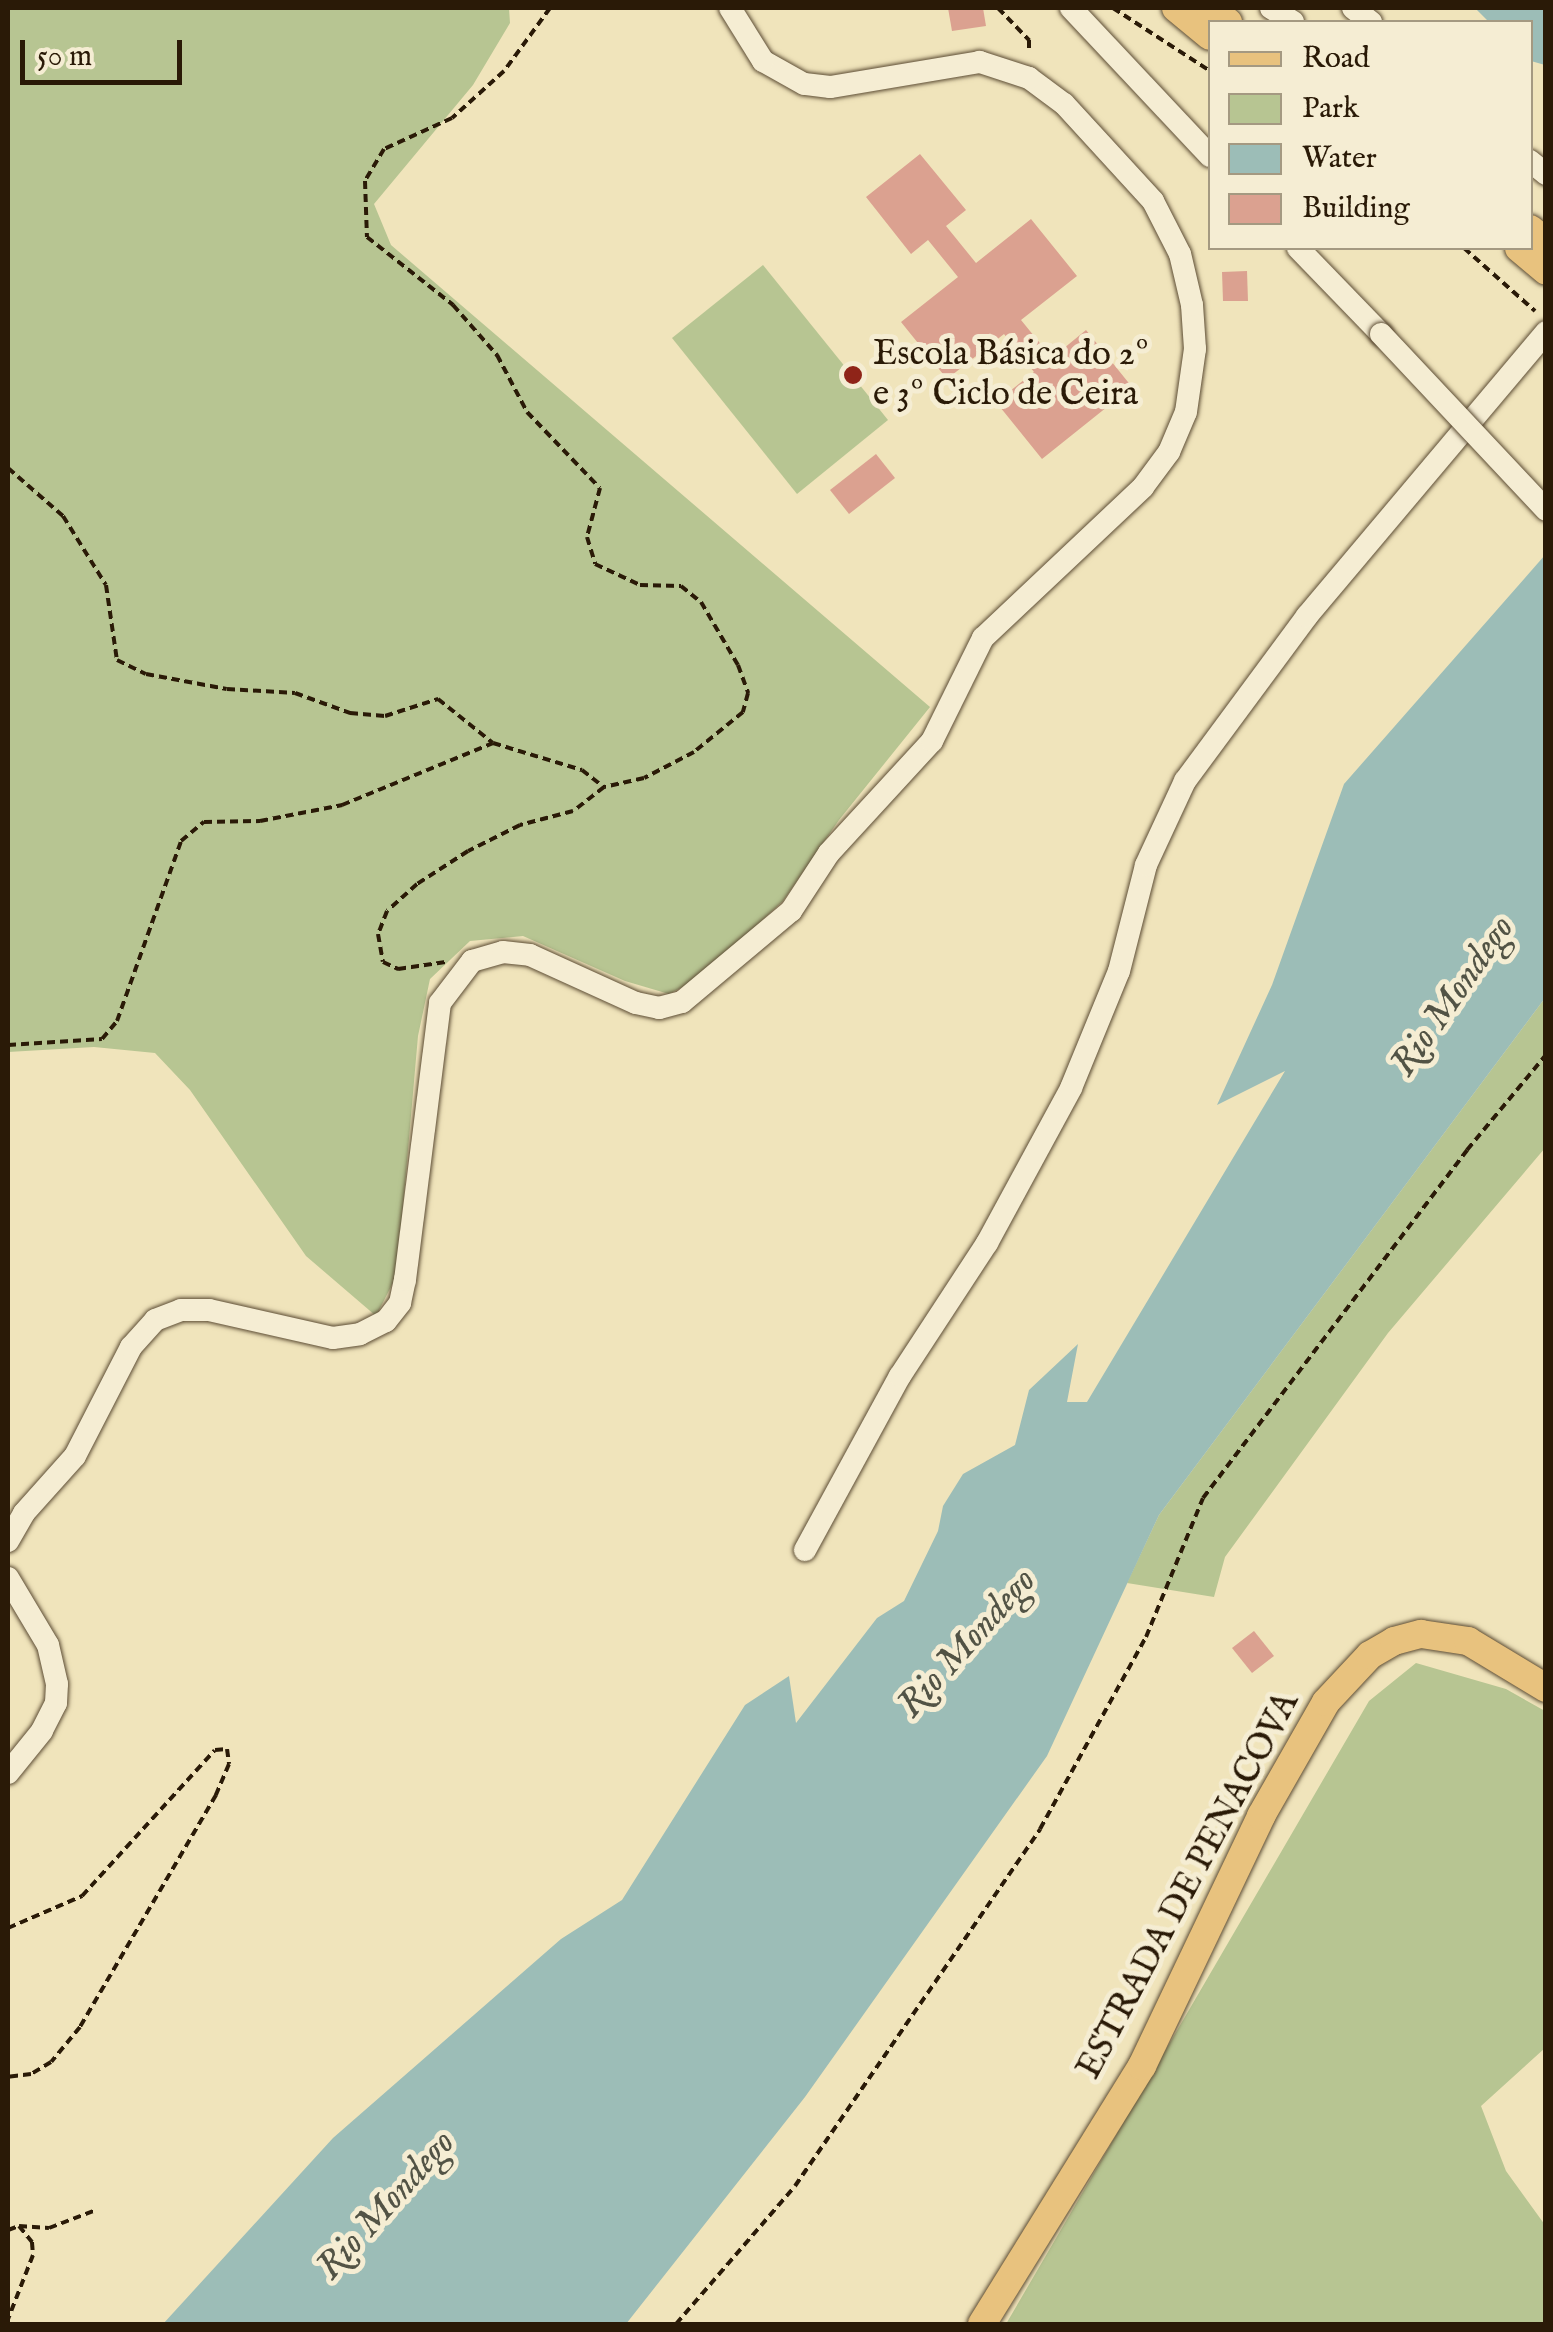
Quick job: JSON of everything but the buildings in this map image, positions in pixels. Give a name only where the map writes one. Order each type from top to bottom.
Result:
[{"type":"main road","points":[[1176,8],[1208,34]]},
{"type":"main road","name":"ESTRADA DE PENACOVA","points":[[982,2324],[1142,2066],[1261,1816],[1326,1702],[1370,1655],[1394,1641],[1421,1634],[1468,1641],[1546,1688]]},
{"type":"street","points":[[8,1542],[24,1513],[75,1456],[131,1346],[155,1320],[181,1310],[210,1310],[334,1338],[360,1334],[386,1321],[400,1303],[405,1280],[440,1003],[472,961],[503,952],[530,955],[636,1003],[659,1008],[682,1002],[791,910],[840,840],[932,741],[983,638],[1143,487],[1169,452],[1186,412],[1196,348],[1192,305],[1180,254],[1153,201],[1064,104],[1029,78],[980,62],[830,87],[804,84],[763,62],[730,8]]},
{"type":"street","points":[[1071,8],[1208,154]]},
{"type":"street","points":[[1300,250],[1546,510]]},
{"type":"street","points":[[805,1550],[900,1376],[987,1243],[1070,1088],[1119,971],[1146,865],[1185,782],[1307,616],[1546,332]]},
{"type":"street","points":[[8,1578],[48,1645],[57,1684],[56,1702],[42,1730],[8,1773]]},
{"type":"path","points":[[468,966],[439,960],[398,969],[383,962],[378,934],[386,911],[416,884],[468,851],[520,825],[573,811],[604,787],[644,778],[694,752],[743,712],[748,693],[738,665],[700,602],[681,586],[640,585],[595,564],[587,536],[600,488],[527,412],[497,354],[453,305],[367,237],[365,181],[384,149],[452,118],[504,71],[550,8]]},
{"type":"path","points":[[998,8],[1029,40],[1029,78]]},
{"type":"path","points":[[1113,8],[1208,70]]},
{"type":"path","points":[[1466,250],[1532,308]]},
{"type":"path","points":[[8,468],[63,516],[106,585],[117,660],[146,674],[227,689],[295,693],[350,713],[385,716],[438,699],[493,743],[582,770],[604,787]]},
{"type":"path","points":[[8,1045],[102,1039],[117,1021],[181,841],[204,822],[260,821],[342,804],[493,743]]},
{"type":"path","points":[[676,2324],[795,2186],[1040,1829],[1146,1638],[1203,1498],[1468,1150],[1546,1055]]},
{"type":"path","points":[[8,1928],[82,1896],[215,1750],[227,1749],[229,1764],[216,1795],[80,2028],[51,2062],[31,2074],[8,2076]]},
{"type":"path","points":[[8,2230],[19,2226],[49,2228],[96,2210]]},
{"type":"path","points":[[8,2319],[33,2255],[32,2242],[19,2226]]},
{"type":"green space","points":[[8,8],[509,8],[510,23],[473,85],[374,204],[391,245],[930,707],[839,820],[783,901],[698,979],[669,994],[625,981],[523,936],[470,941],[430,979],[418,1036],[397,1275],[376,1316],[306,1256],[190,1090],[155,1053],[94,1047],[8,1052]]},
{"type":"green space","points":[[763,265],[888,420],[797,494],[672,338]]},
{"type":"green space","points":[[1545,998],[1545,1148],[1388,1333],[1225,1557],[1214,1597],[1127,1583],[1159,1515]]},
{"type":"green space","points":[[1416,1663],[1506,1689],[1545,1711],[1545,2048],[1481,2106],[1506,2171],[1545,2225],[1545,2324],[1006,2324],[1369,1701]]},
{"type":"water","points":[[1475,8],[1545,8],[1545,65],[1533,62],[1533,20],[1487,20]]},
{"type":"water","name":"Rio Mondego","points":[[1545,555],[1545,998],[1159,1515],[1047,1756],[805,2097],[626,2324],[163,2324],[333,2138],[561,1939],[622,1900],[745,1705],[789,1676],[796,1723],[877,1618],[904,1601],[938,1531],[943,1506],[963,1474],[1015,1445],[1029,1390],[1078,1344],[1067,1402],[1087,1402],[1285,1071],[1217,1105],[1272,985],[1344,784]]},
{"type":"place","name":"Escola Básica do 2º e 3º Ciclo de Ceira","points":[[853,375]]}]
